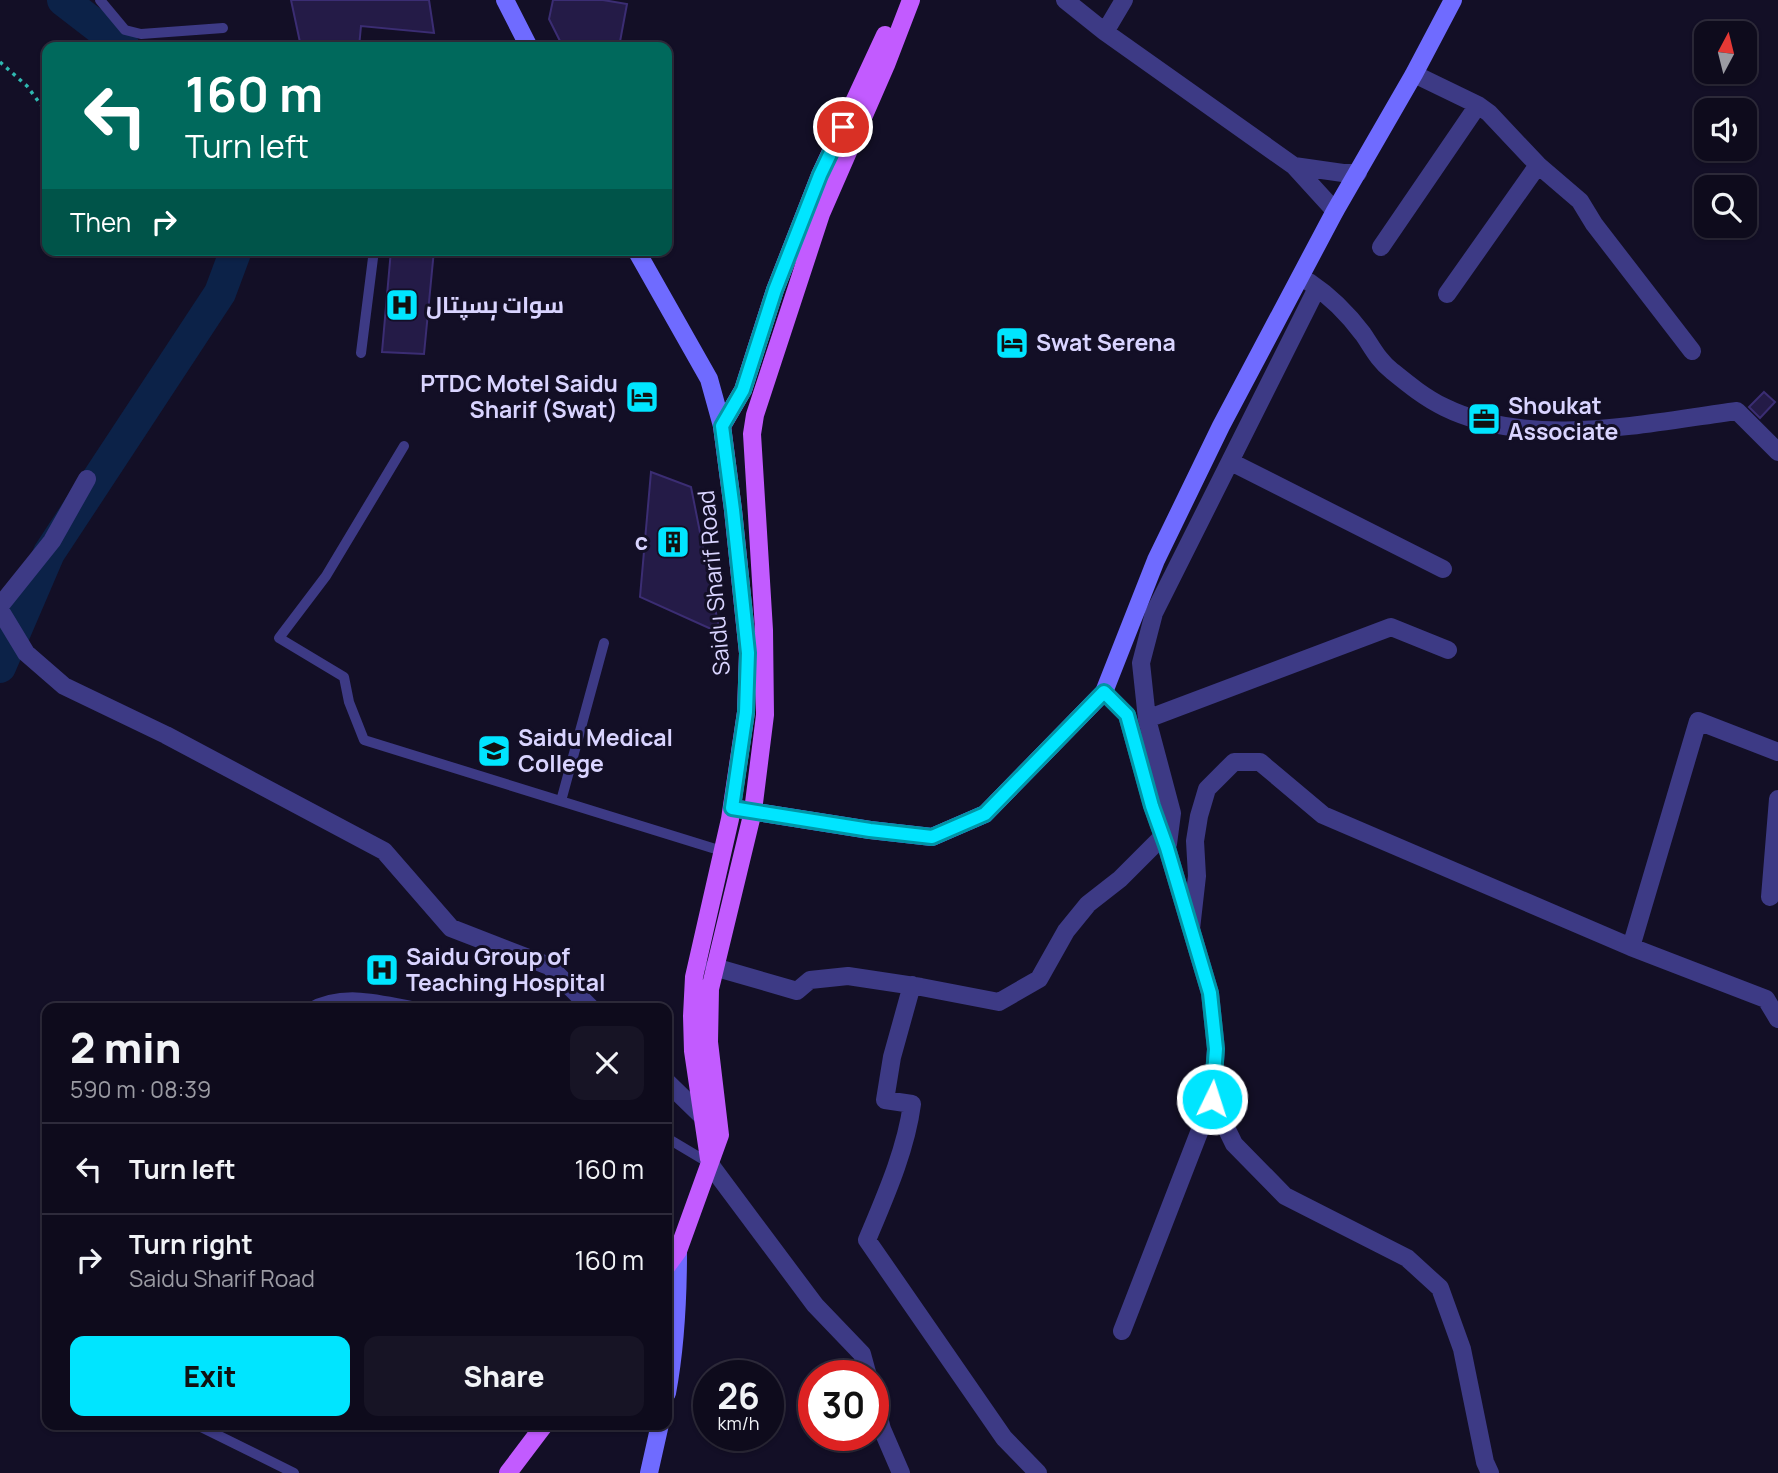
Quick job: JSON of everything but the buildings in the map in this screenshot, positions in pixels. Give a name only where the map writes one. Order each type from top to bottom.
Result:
[{"type":"main road","points":[[709,1163],[720,1135],[709,1042],[710,989],[753,811],[765,715],[755,630],[752,434],[755,415],[821,214],[883,56],[899,0]]},
{"type":"main road","points":[[722,426],[743,390],[775,290],[820,175],[911,0]]},
{"type":"main road","points":[[743,390],[752,434]]},
{"type":"main road","name":"Saidu Sharif Road","points":[[672,1259],[678,1251],[709,1163],[693,1051],[694,977],[732,808],[746,712],[748,653],[755,630],[722,426]]},
{"type":"main road","points":[[508,1473],[540,1430]]},
{"type":"street","points":[[505,0],[526,42]]},
{"type":"street","points":[[1065,0],[1105,32],[1294,166],[1335,211]]},
{"type":"street","points":[[1105,32],[1124,0]]},
{"type":"street","points":[[732,808],[932,837],[985,814],[1104,692],[1156,560],[1221,426],[1335,211],[1415,74],[1453,0]]},
{"type":"street","points":[[1415,74],[1478,105],[1501,124],[1538,165],[1580,201],[1594,224],[1692,351]]},
{"type":"street","points":[[1381,247],[1478,105]]},
{"type":"street","points":[[1447,294],[1538,165]]},
{"type":"street","points":[[1294,166],[1358,173]]},
{"type":"street","points":[[639,256],[709,379],[722,426]]},
{"type":"street","points":[[1301,277],[1344,311],[1380,362],[1409,385],[1444,407],[1505,427],[1549,432],[1645,424],[1737,411],[1778,452]]},
{"type":"street","points":[[714,967],[797,990],[810,981],[848,976],[999,1002],[1039,979],[1066,931],[1088,904],[1165,842],[1172,813],[1147,719],[1141,663],[1154,614],[1317,288]]},
{"type":"street","points":[[1231,462],[1443,569]]},
{"type":"street","points":[[87,479],[52,541],[0,608],[26,653],[64,686],[166,735],[384,851],[452,928],[549,966],[586,1003]]},
{"type":"street","points":[[1147,719],[1391,627],[1448,650]]},
{"type":"street","points":[[1104,692],[1127,715],[1210,993],[1216,1049],[1212,1099],[1122,1331]]},
{"type":"street","points":[[1631,947],[1698,721],[1778,752]]},
{"type":"street","points":[[1191,929],[1197,876],[1195,841],[1207,789],[1234,762],[1260,762],[1323,815],[1631,947],[1766,999],[1778,1019]]},
{"type":"street","points":[[1770,897],[1778,799]]},
{"type":"street","points":[[912,985],[892,1057],[885,1100],[912,1104],[910,1121],[882,1205],[867,1240],[952,1360],[1003,1438],[1038,1473]]},
{"type":"street","points":[[672,1087],[703,1117]]},
{"type":"street","points":[[1212,1099],[1234,1144],[1285,1196],[1407,1258],[1440,1288],[1462,1349],[1485,1462],[1490,1473]]},
{"type":"street","points":[[709,1163],[815,1305],[862,1354],[863,1360]]},
{"type":"street","points":[[672,1366],[677,1319],[678,1251]]},
{"type":"street","points":[[649,1473],[659,1430]]},
{"type":"street","points":[[889,1445],[901,1473]]},
{"type":"lane","points":[[100,0],[125,30],[141,34],[223,28]]},
{"type":"lane","points":[[361,354],[373,256]]},
{"type":"lane","points":[[404,446],[326,576],[279,638],[344,677],[349,702],[364,740],[722,850]]},
{"type":"lane","points":[[561,801],[604,643]]},
{"type":"lane","points":[[320,1003],[331,998],[358,997],[392,1003]]},
{"type":"lane","points":[[672,1141],[709,1163]]},
{"type":"lane","points":[[207,1430],[294,1473]]},
{"type":"path","points":[[0,62],[27,86],[42,106]]},
{"type":"waterway","points":[[63,0],[118,42]]},
{"type":"waterway","points":[[0,667],[49,553],[220,293],[234,256]]},
{"type":"place","name":"سوات ہسپتال","points":[[402,305]]},
{"type":"place","name":"Swat Serena","points":[[1012,343]]},
{"type":"place","name":"PTDC Motel Saidu Sharif (Swat)","points":[[642,397]]},
{"type":"place","name":"Shoukat Associate","points":[[1484,419]]},
{"type":"place","name":"c","points":[[673,542]]},
{"type":"place","name":"Saidu Medical College","points":[[494,751]]},
{"type":"place","name":"Saidu Group of Teaching Hospital","points":[[382,970]]},
{"type":"route","points":[[843,127],[820,175],[775,290],[743,390],[722,426],[748,653],[746,712],[732,808],[932,837],[985,814],[1104,692],[1127,715],[1210,993],[1216,1049],[1212,1099]]}]
